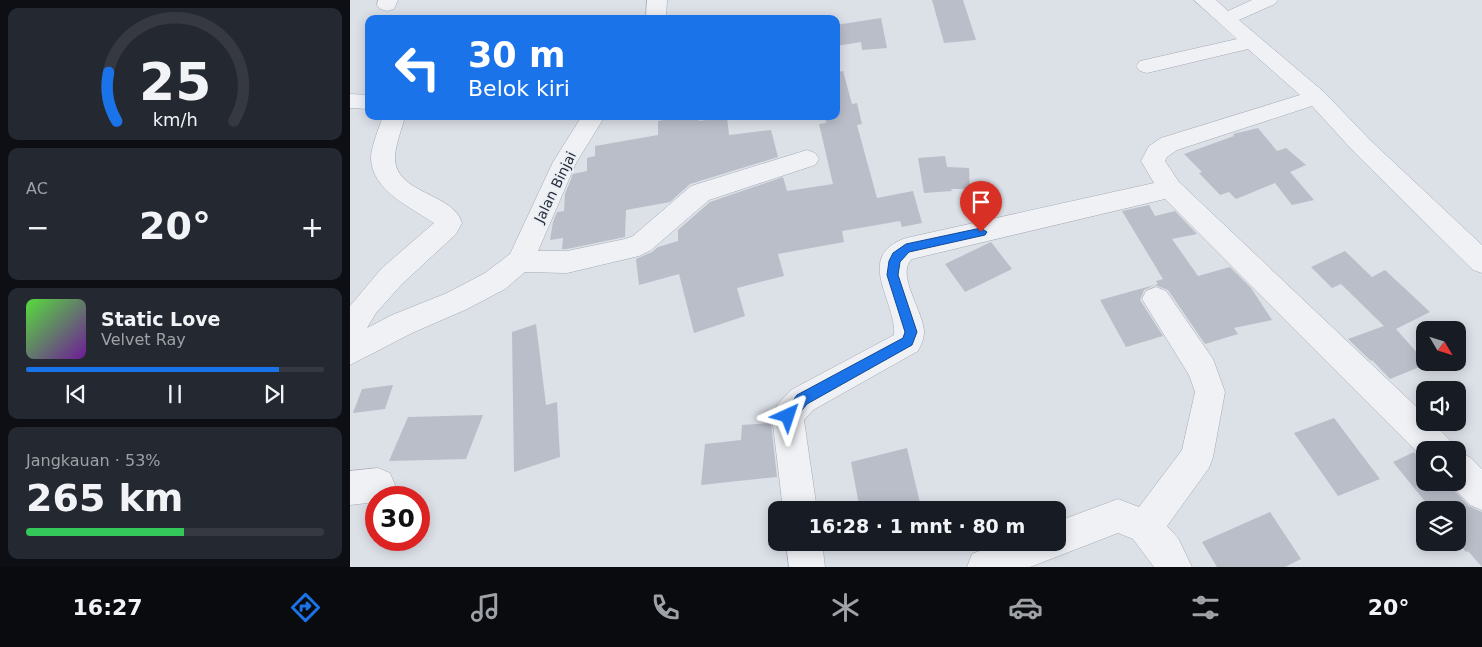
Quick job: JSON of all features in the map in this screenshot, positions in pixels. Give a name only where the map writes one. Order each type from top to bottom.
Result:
[{"type":"street","points":[[656,15],[657,0]]},
{"type":"street","points":[[1204,0],[1316,97],[1364,147],[1482,262]]},
{"type":"street","points":[[1226,19],[1268,0]]},
{"type":"street","points":[[1147,66],[1251,42]]},
{"type":"street","points":[[1316,97],[1169,144],[1157,152],[1153,161],[1170,189],[1429,441]]},
{"type":"street","points":[[350,101],[365,102]]},
{"type":"street","points":[[393,120],[383,158],[386,170],[394,185],[448,219],[449,222],[447,227],[416,252],[387,281],[354,322],[350,334],[354,350],[402,324],[457,302],[496,280],[520,261],[567,262],[630,249],[642,243],[700,193],[807,158]]},
{"type":"street","name":"Jalan Binjai","points":[[520,261],[565,162],[591,120]]},
{"type":"street","points":[[799,501],[788,416],[802,400],[908,342],[911,332],[892,275],[894,261],[906,249],[1170,189]]},
{"type":"street","points":[[1145,527],[1197,458],[1210,392],[1202,369],[1156,299]]},
{"type":"street","points":[[1466,477],[1482,493]]},
{"type":"street","points":[[1066,536],[1118,516],[1145,527],[1165,551],[1174,567]]},
{"type":"street","points":[[805,551],[807,567]]},
{"type":"street","points":[[985,567],[1026,551]]},
{"type":"building","points":[[932,0],[963,0],[976,40],[944,43]]},
{"type":"building","points":[[881,18],[887,48],[862,50],[861,42],[840,45],[840,24]]},
{"type":"building","points":[[840,71],[843,71],[852,104],[857,103],[862,124],[857,125],[877,198],[913,191],[922,223],[902,227],[900,221],[842,231],[844,242],[778,254],[784,276],[737,288],[745,316],[694,333],[679,274],[639,285],[636,259],[652,252],[658,247],[678,241],[678,230],[710,202],[783,177],[787,191],[833,184],[819,124],[826,123],[826,120],[840,120]]},
{"type":"building","points":[[727,120],[729,135],[771,130],[778,157],[690,184],[670,202],[626,210],[625,237],[567,249],[562,249],[563,238],[550,240],[557,212],[564,211],[565,194],[573,174],[587,171],[587,158],[595,156],[595,146],[658,135],[658,121]]},
{"type":"building","points":[[1258,128],[1277,151],[1286,148],[1306,165],[1290,172],[1314,200],[1292,205],[1275,183],[1236,199],[1229,192],[1220,195],[1199,173],[1202,172],[1184,154],[1234,136],[1233,134]]},
{"type":"building","points":[[945,156],[947,167],[969,168],[970,189],[951,189],[952,191],[924,193],[918,158]]},
{"type":"building","points":[[1149,205],[1155,216],[1175,211],[1197,234],[1172,239],[1198,276],[1230,267],[1251,288],[1272,320],[1234,328],[1238,334],[1205,344],[1168,290],[1155,285],[1144,290],[1140,300],[1163,336],[1126,347],[1100,300],[1158,284],[1156,281],[1163,279],[1122,211]]},
{"type":"building","points":[[991,242],[1012,269],[965,292],[945,264]]},
{"type":"building","points":[[1345,251],[1372,277],[1385,270],[1430,312],[1396,329],[1416,352],[1416,368],[1390,379],[1348,339],[1384,326],[1341,284],[1332,288],[1311,267]]},
{"type":"building","points":[[536,324],[546,405],[557,402],[560,457],[514,472],[512,332]]},
{"type":"building","points":[[393,385],[385,409],[353,413],[362,389]]},
{"type":"building","points":[[483,415],[466,459],[389,461],[408,417]]},
{"type":"building","points":[[1334,418],[1380,479],[1338,496],[1294,433]]},
{"type":"building","points":[[771,423],[777,477],[701,485],[705,444],[741,440],[742,425]]},
{"type":"building","points":[[907,448],[920,501],[858,501],[851,462]]},
{"type":"building","points":[[1414,452],[1416,454],[1416,490],[1393,462]]},
{"type":"building","points":[[1417,491],[1455,491],[1464,501],[1425,501]]},
{"type":"building","points":[[1466,503],[1482,512],[1482,567],[1468,551],[1466,552]]},
{"type":"building","points":[[1270,512],[1301,559],[1285,567],[1217,567],[1202,542]]},
{"type":"route","points":[[788,416],[802,400],[831,382],[908,342],[911,332],[892,275],[894,261],[897,256],[906,249],[981,232]]}]
